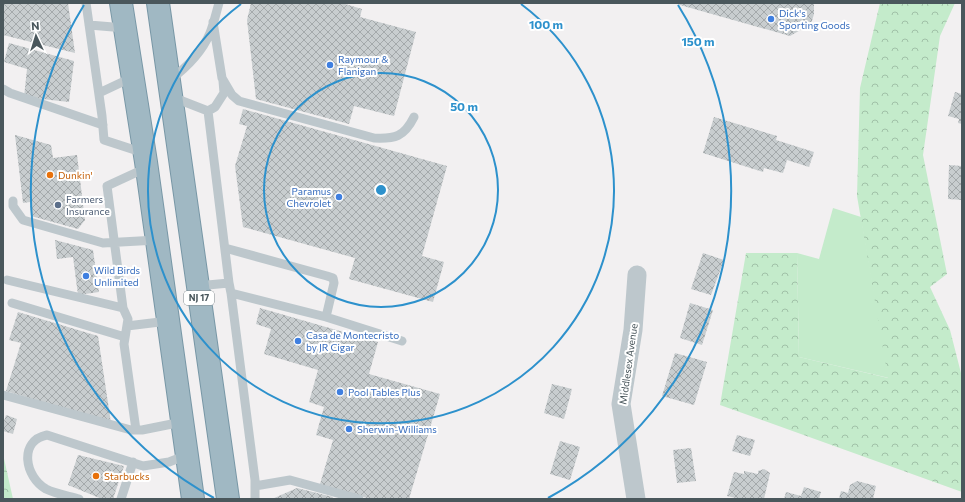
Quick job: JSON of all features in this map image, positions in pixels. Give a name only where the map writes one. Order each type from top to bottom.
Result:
[{"type":"highway","points":[[121,3],[194,499]]},
{"type":"highway","name":"NJ 17","points":[[158,3],[228,499]]},
{"type":"street","name":"Middlesex Avenue","points":[[636,499],[620,404],[633,330],[637,275]]},
{"type":"lane","points":[[86,3],[104,140],[145,160],[107,186],[113,242],[123,308],[128,319],[124,344],[136,430]]},
{"type":"lane","points":[[208,111],[170,89],[201,48],[209,34],[219,3]]},
{"type":"lane","points":[[208,111],[215,107],[224,92],[213,22]]},
{"type":"lane","points":[[89,25],[125,28]]},
{"type":"lane","points":[[99,93],[133,77]]},
{"type":"lane","points":[[222,78],[232,95],[239,101],[374,138],[388,138],[402,134],[409,127],[414,117]]},
{"type":"lane","points":[[3,90],[103,125]]},
{"type":"lane","points":[[208,111],[255,486],[255,499]]},
{"type":"lane","points":[[13,201],[13,206],[23,220],[103,243],[157,240]]},
{"type":"lane","points":[[225,248],[333,278],[334,283],[326,317]]},
{"type":"lane","points":[[7,280],[123,308]]},
{"type":"lane","points":[[198,286],[229,283]]},
{"type":"lane","points":[[231,293],[326,317],[402,341]]},
{"type":"lane","points":[[12,303],[125,338]]},
{"type":"lane","points":[[127,326],[168,322]]},
{"type":"lane","points":[[3,395],[131,430],[183,422]]},
{"type":"lane","points":[[79,499],[46,489],[32,475],[28,457],[29,448],[34,440],[41,436],[47,435],[143,466],[169,462],[187,455]]},
{"type":"lane","points":[[121,499],[133,462]]},
{"type":"lane","points":[[255,486],[290,480],[359,499]]},
{"type":"green space","points":[[880,3],[955,3],[940,36],[923,155],[947,274],[930,287],[950,330],[962,377],[962,492],[720,405],[746,253],[797,253],[799,357],[888,378],[857,196],[860,88]]},
{"type":"green space","points":[[833,208],[861,217],[889,378],[799,357],[797,253],[819,259]]},
{"type":"green space","points":[[3,454],[13,499],[3,499]]},
{"type":"building","points":[[3,3],[68,3],[75,53],[3,35]]},
{"type":"building","name":"Raymour & Flanigan","points":[[251,3],[342,3],[362,9],[360,17],[416,32],[394,116],[354,106],[349,124],[256,99],[247,20]]},
{"type":"building","name":"Dick's Sporting Goods","points":[[673,3],[814,3],[814,14],[811,24],[790,36]]},
{"type":"building","points":[[9,43],[74,61],[69,102],[24,97],[27,69],[4,62]]},
{"type":"building","points":[[955,92],[962,94],[962,124],[958,123],[959,119],[948,116]]},
{"type":"building","name":"Paramus Chevrolet","points":[[243,109],[447,166],[422,256],[444,262],[433,302],[349,279],[355,258],[243,227],[235,166],[247,126],[239,124]]},
{"type":"building","points":[[714,117],[777,136],[776,140],[814,152],[809,167],[787,160],[783,173],[764,168],[763,172],[703,153]]},
{"type":"building","points":[[15,135],[51,145],[53,158],[77,155],[85,220],[78,229],[31,216],[30,202],[23,203]]},
{"type":"building","points":[[949,165],[962,166],[962,200],[948,199]]},
{"type":"building","name":"Wild Birds Unlimited","points":[[55,240],[93,250],[99,292],[78,295],[73,257],[57,259]]},
{"type":"building","points":[[703,253],[724,260],[711,295],[691,289]]},
{"type":"building","points":[[690,303],[713,310],[702,345],[680,338]]},
{"type":"building","points":[[260,308],[378,342],[369,374],[440,394],[409,499],[370,499],[320,484],[333,440],[316,435],[324,407],[309,402],[318,370],[264,354],[271,329],[256,324]]},
{"type":"building","points":[[18,312],[98,336],[111,423],[6,391],[21,343],[9,340]]},
{"type":"building","points":[[675,353],[707,362],[694,405],[662,396]]},
{"type":"building","points":[[552,384],[572,389],[564,419],[544,413]]},
{"type":"building","points":[[6,415],[17,419],[13,434],[3,431],[3,424]]},
{"type":"building","points":[[737,435],[755,440],[750,456],[732,451]]},
{"type":"building","points":[[560,441],[580,447],[570,480],[550,474]]},
{"type":"building","points":[[691,448],[696,481],[677,483],[673,450]]},
{"type":"building","name":"Starbucks","points":[[78,455],[124,466],[113,499],[102,499],[68,485]]},
{"type":"building","points":[[764,469],[770,473],[764,499],[740,499],[727,496],[734,472],[744,474],[744,471],[758,474],[758,471]]},
{"type":"building","points":[[857,481],[876,486],[873,499],[839,499],[841,491],[848,493],[850,485]]},
{"type":"building","points":[[804,487],[821,492],[819,499],[784,499],[786,492],[801,496]]},
{"type":"building","points":[[297,488],[333,497],[332,499],[272,499]]},
{"type":"place","name":"Dick's Sporting Goods","points":[[771,19]]},
{"type":"place","name":"Raymour & Flanigan","points":[[330,65]]},
{"type":"place","name":"Dunkin'","points":[[50,175]]},
{"type":"place","name":"Paramus Chevrolet","points":[[339,197]]},
{"type":"place","name":"Farmers Insurance","points":[[58,205]]},
{"type":"place","name":"Wild Birds Unlimited","points":[[86,276]]},
{"type":"place","name":"Casa de Montecristo by JR Cigar","points":[[298,341]]},
{"type":"place","name":"Pool Tables Plus","points":[[340,392]]},
{"type":"place","name":"Sherwin-Williams","points":[[349,429]]},
{"type":"place","name":"Starbucks","points":[[96,476]]}]
